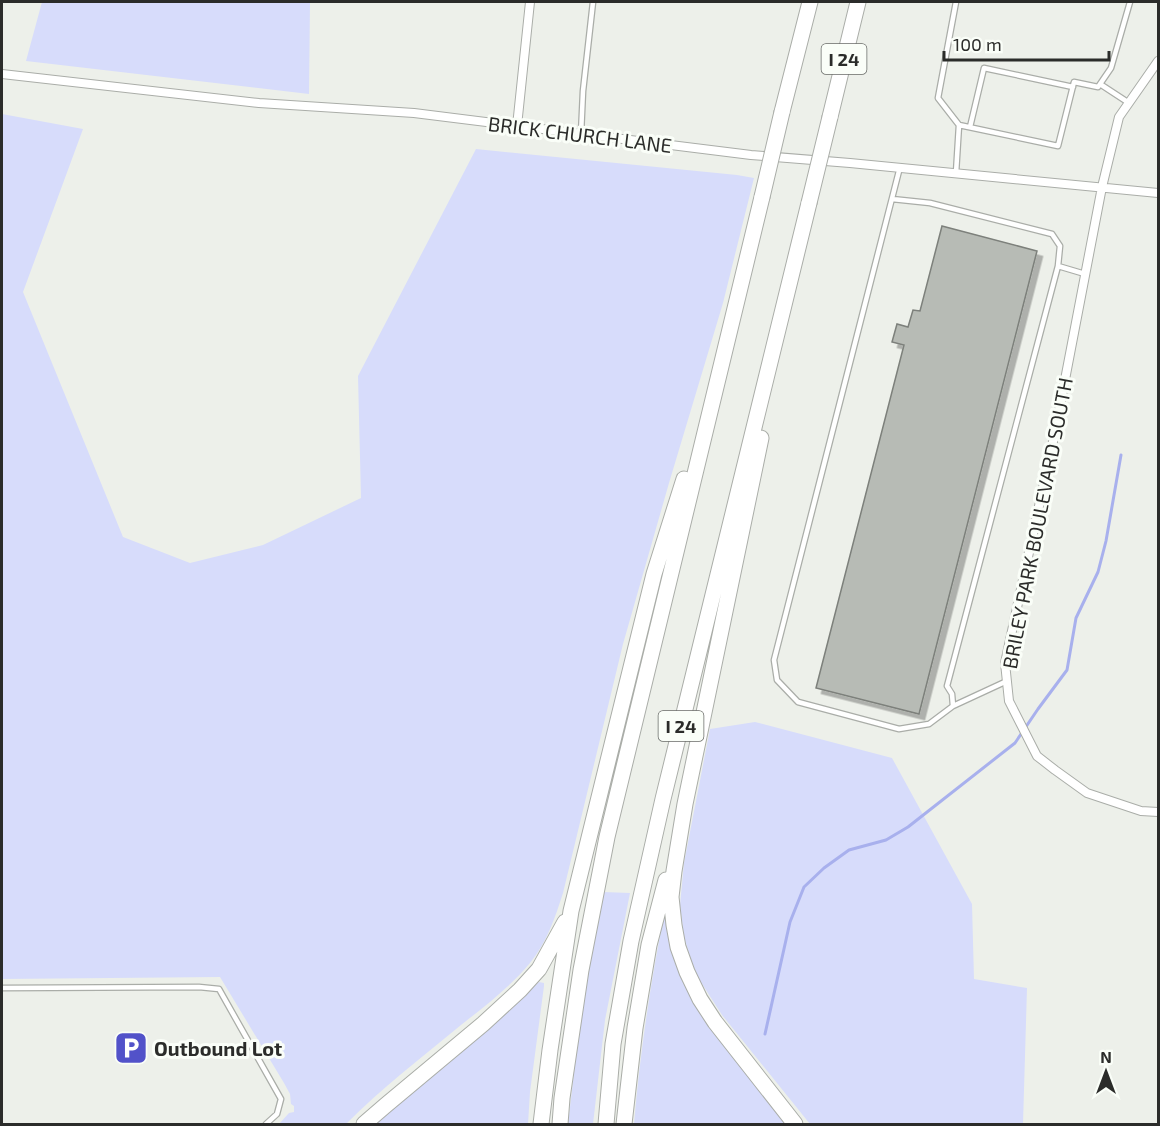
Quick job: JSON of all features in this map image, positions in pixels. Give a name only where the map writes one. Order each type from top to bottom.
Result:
[{"type":"highway","name":"I 24","points":[[560,1125],[581,970],[607,837],[810,2]]},
{"type":"highway","name":"I 24","points":[[606,1125],[613,1044],[631,941],[663,799],[858,2]]},
{"type":"highway","points":[[777,332],[760,442],[685,804],[671,897],[678,947],[700,999],[715,1022],[795,1125]]},
{"type":"highway","points":[[541,1125],[549,1050],[571,911],[654,574],[721,365]]},
{"type":"highway","points":[[624,1125],[635,1028],[649,945],[685,804]]},
{"type":"highway","points":[[364,1125],[520,990],[539,969],[571,911]]},
{"type":"street","points":[[517,126],[530,2]]},
{"type":"street","name":"BRILEY PARK BOULEVARD SOUTH","points":[[1158,61],[1119,117],[1102,187],[1054,437],[1005,663],[1009,701],[1037,756],[1087,793],[1141,811],[1158,812]]},
{"type":"street","name":"BRICK CHURCH LANE","points":[[2,74],[259,103],[414,113],[751,155],[900,167],[1158,193]]},
{"type":"lane","points":[[581,134],[583,91],[593,2]]},
{"type":"lane","points":[[956,2],[938,98],[959,125],[956,173]]},
{"type":"lane","points":[[959,125],[1058,146],[1074,82],[1098,87],[1111,68],[1130,2]]},
{"type":"lane","points":[[970,127],[984,68],[1073,87]]},
{"type":"lane","points":[[1100,84],[1129,103]]},
{"type":"lane","points":[[900,167],[774,660],[777,680],[798,702],[898,729],[929,724],[953,706],[1006,681]]},
{"type":"lane","points":[[892,199],[930,203],[1052,234],[1060,246],[1058,266],[947,686],[952,694],[953,706]]},
{"type":"lane","points":[[1058,266],[1085,274]]},
{"type":"lane","points":[[2,988],[199,987],[219,989],[281,1099],[277,1114],[266,1125]]},
{"type":"shaded area","points":[[42,2],[310,2],[309,94],[26,61]]},
{"type":"shaded area","points":[[2,114],[83,129],[23,292],[123,537],[190,563],[263,545],[361,498],[358,376],[476,149],[754,178],[723,303],[623,644],[563,893],[550,930],[536,955],[514,980],[388,1085],[346,1124],[279,1124],[289,1113],[294,1112],[290,1094],[220,977],[2,979]]},
{"type":"shaded area","points":[[755,722],[892,758],[972,904],[974,979],[1027,988],[1023,1124],[810,1124],[722,1015],[695,973],[684,937],[680,905],[684,863],[710,729]]},
{"type":"shaded area","points":[[603,892],[630,893],[605,1020],[593,1124],[568,1124],[583,997]]},
{"type":"shaded area","points":[[665,910],[671,943],[788,1124],[634,1124],[639,1070]]},
{"type":"shaded area","points":[[539,982],[544,983],[544,986],[528,1124],[374,1124]]},
{"type":"building","points":[[942,226],[1037,251],[919,714],[816,688],[904,345],[892,342],[897,324],[908,327],[913,310],[920,311]]},
{"type":"waterway","points":[[765,1034],[790,922],[804,887],[824,868],[849,850],[886,840],[908,827],[1015,743],[1067,670],[1076,618],[1098,572],[1106,541],[1121,455]]},
{"type":"place","name":"Outbound Lot","points":[[131,1048]]}]
